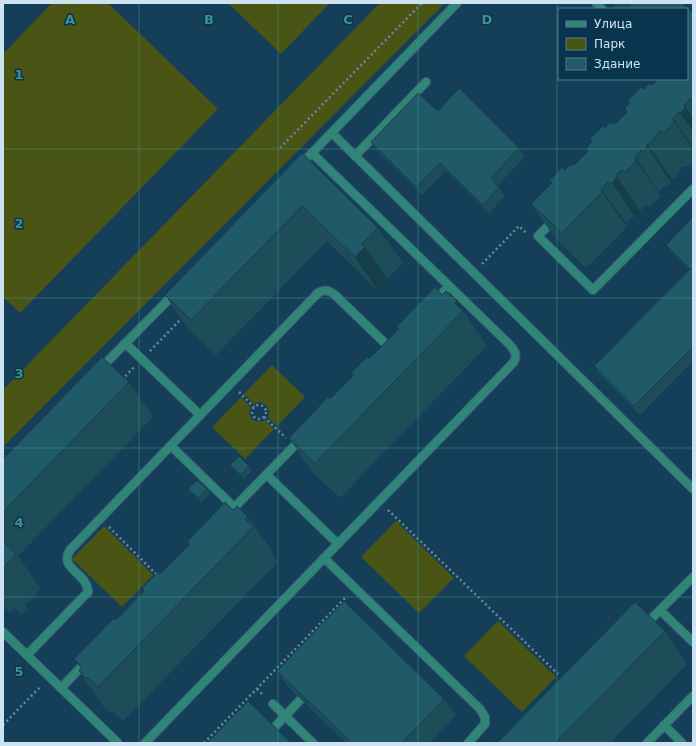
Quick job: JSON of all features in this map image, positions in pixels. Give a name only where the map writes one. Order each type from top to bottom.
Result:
[{"type":"street","points":[[296,170],[457,3]]},
{"type":"street","points":[[355,156],[426,82]]},
{"type":"street","points":[[332,133],[693,489]]},
{"type":"street","points":[[145,743],[513,363],[516,358],[515,351],[510,344],[312,153]]},
{"type":"street","points":[[560,214],[538,236],[593,290],[693,189]]},
{"type":"street","points":[[428,308],[449,286]]},
{"type":"street","points":[[92,377],[180,287]]},
{"type":"street","points":[[27,655],[88,592],[88,586],[85,580],[66,561],[70,550],[318,294],[323,290],[330,291],[390,348]]},
{"type":"street","points":[[126,343],[200,415]]},
{"type":"street","points":[[220,523],[310,430]]},
{"type":"street","points":[[170,446],[235,508]]},
{"type":"street","points":[[267,475],[338,544]]},
{"type":"street","points":[[324,558],[480,709],[485,717],[485,724],[468,743]]},
{"type":"street","points":[[639,632],[693,577]]},
{"type":"street","points":[[660,610],[693,642]]},
{"type":"street","points":[[3,632],[118,743]]},
{"type":"street","points":[[61,688],[95,652]]},
{"type":"street","points":[[647,743],[693,696]]},
{"type":"street","points":[[272,730],[301,699]]},
{"type":"street","points":[[273,704],[313,743]]},
{"type":"street","points":[[664,725],[682,743]]},
{"type":"path","points":[[280,148],[422,3]]},
{"type":"path","points":[[477,269],[520,226],[530,237]]},
{"type":"path","points":[[120,382],[186,315]]},
{"type":"path","points":[[230,384],[254,407]]},
{"type":"path","points":[[263,405],[266,408],[264,417],[261,419],[256,419],[253,416],[252,411],[254,407],[263,405]]},
{"type":"path","points":[[264,417],[294,446]]},
{"type":"path","points":[[380,501],[558,674]]},
{"type":"path","points":[[100,519],[158,576]]},
{"type":"path","points":[[204,743],[354,588]]},
{"type":"path","points":[[3,725],[44,683]]},
{"type":"green space","points":[[52,3],[108,3],[218,109],[20,313],[3,297],[3,54]]},
{"type":"green space","points":[[228,3],[330,3],[281,54]]},
{"type":"green space","points":[[380,3],[445,3],[3,447],[3,390]]},
{"type":"green space","points":[[272,365],[305,397],[277,426],[268,417],[269,410],[266,405],[261,403],[254,404],[244,394]]},
{"type":"green space","points":[[241,397],[251,407],[250,414],[252,419],[258,421],[265,420],[274,429],[245,459],[212,427]]},
{"type":"green space","points":[[396,521],[454,578],[419,613],[361,557]]},
{"type":"green space","points":[[104,526],[153,575],[122,607],[72,559]]},
{"type":"green space","points":[[498,621],[556,677],[522,712],[464,656]]},
{"type":"building","points":[[626,3],[685,3],[684,5],[687,8],[631,8]]},
{"type":"building","points":[[688,9],[693,13],[693,98],[691,98],[684,105],[685,108],[680,113],[679,112],[673,118],[674,122],[664,133],[660,131],[653,138],[654,139],[650,144],[647,144],[647,147],[642,152],[641,150],[635,157],[636,161],[625,172],[621,170],[615,176],[617,177],[612,183],[608,182],[601,189],[602,192],[562,233],[531,204],[552,183],[549,181],[562,167],[565,170],[570,165],[574,165],[588,151],[587,147],[592,142],[590,139],[603,126],[605,128],[610,123],[615,124],[627,112],[625,108],[630,102],[628,100],[641,87],[644,89],[649,84],[653,85],[657,80],[688,80]]},
{"type":"building","points":[[459,88],[519,148],[491,178],[499,187],[483,205],[440,163],[416,187],[371,142],[418,93],[438,111]]},
{"type":"building","points":[[302,153],[378,228],[362,244],[365,247],[355,257],[302,206],[191,320],[165,295]]},
{"type":"building","points":[[693,217],[693,347],[634,406],[594,366],[690,269],[666,245]]},
{"type":"building","points":[[435,287],[442,295],[446,291],[457,301],[455,303],[463,311],[315,463],[289,438],[328,397],[330,399],[354,375],[351,373],[367,357],[369,359],[399,329],[396,327]]},
{"type":"building","points":[[102,357],[129,382],[3,512],[3,459]]},
{"type":"building","points":[[239,456],[249,466],[241,475],[230,465]]},
{"type":"building","points":[[197,480],[207,489],[198,498],[188,489]]},
{"type":"building","points":[[225,502],[233,510],[237,506],[248,517],[245,519],[253,527],[98,687],[88,677],[86,678],[79,671],[82,667],[74,659],[114,618],[116,620],[144,591],[142,588],[158,572],[160,574],[190,544],[187,542]]},
{"type":"building","points":[[3,541],[16,554],[3,568]]},
{"type":"building","points":[[344,601],[444,699],[402,743],[352,743],[277,671]]},
{"type":"building","points":[[635,602],[665,631],[555,743],[497,743]]},
{"type":"building","points":[[248,701],[291,743],[207,743]]}]
